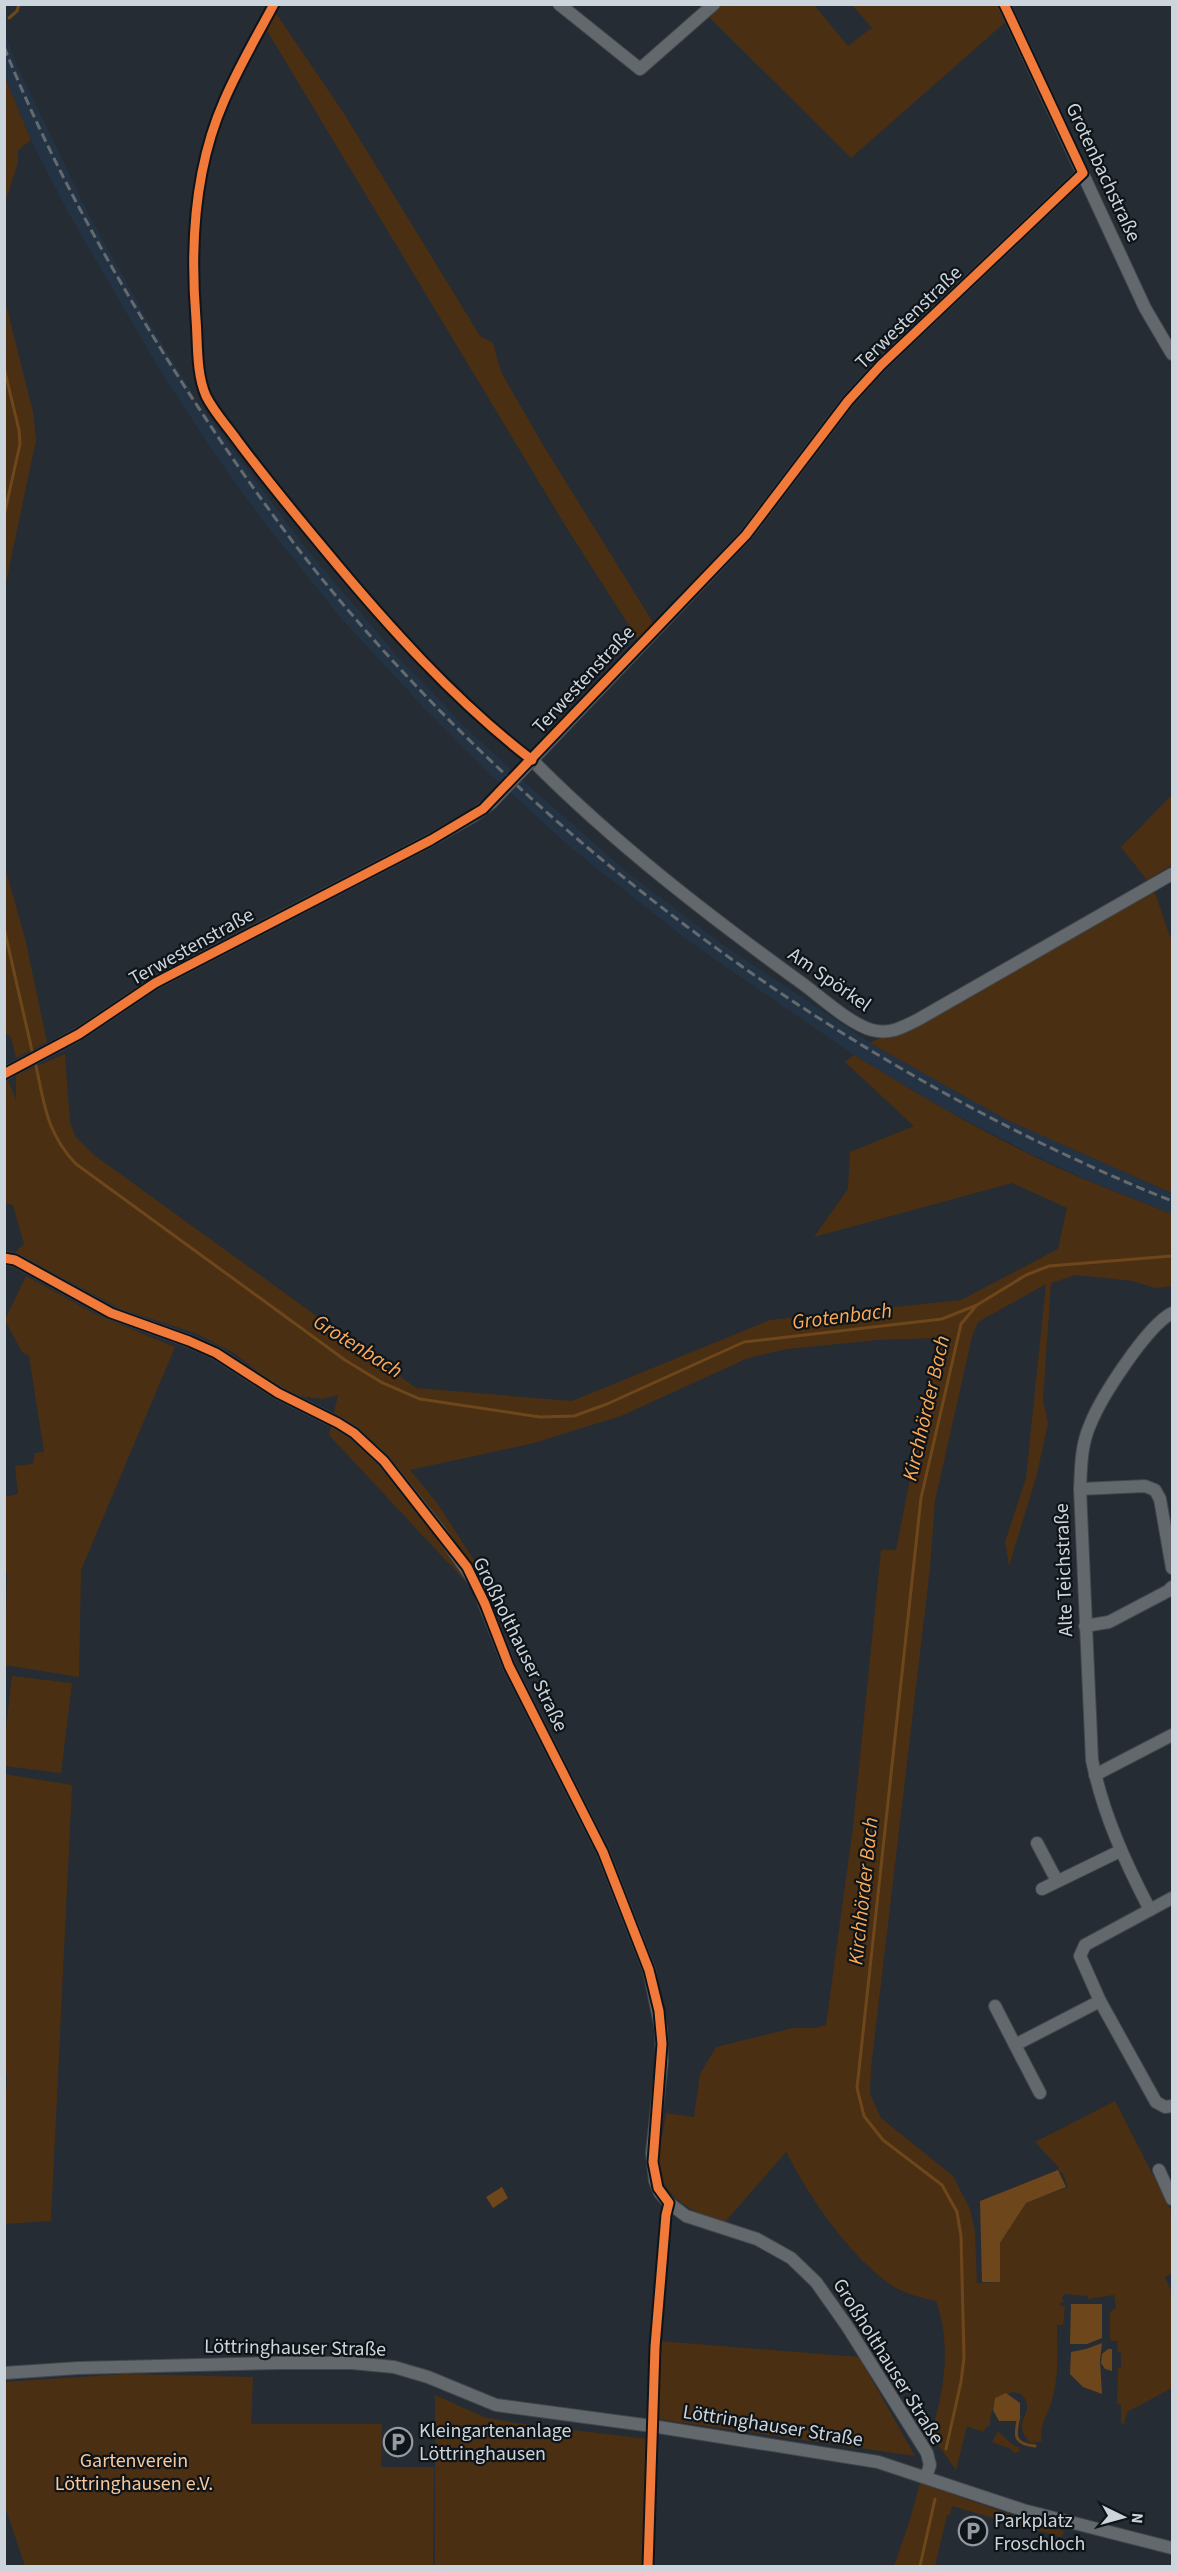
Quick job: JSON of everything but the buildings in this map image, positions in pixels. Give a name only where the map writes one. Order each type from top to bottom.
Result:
[{"type":"street","points":[[559,4],[640,69],[714,4]]},
{"type":"street","name":"Grotenbachstraße","points":[[1004,4],[1145,308],[1173,354]]},
{"type":"street","name":"Terwestenstraße","points":[[4,1074],[80,1034],[155,984],[431,840],[491,803],[746,535],[848,401],[881,365],[1083,173]]},
{"type":"street","name":"Am Spörkel","points":[[532,760],[577,806],[771,962],[858,1024],[878,1032],[897,1030],[919,1019],[1173,874]]},
{"type":"street","name":"Großholthauser Straße","points":[[4,1258],[15,1260],[111,1313],[203,1347],[278,1393],[338,1422],[384,1461],[439,1530],[477,1585],[509,1666],[603,1852],[649,1970],[659,2011],[662,2044],[652,2152],[658,2188],[669,2203],[686,2216],[757,2239],[791,2258],[816,2282],[848,2326],[927,2453],[930,2465],[926,2477]]},
{"type":"street","name":"Alte Teichstraße","points":[[1150,1910],[1120,1851],[1095,1775],[1090,1744],[1080,1489],[1081,1456],[1090,1423],[1137,1348],[1155,1325],[1173,1313]]},
{"type":"street","points":[[1080,1489],[1145,1486],[1155,1490],[1161,1499],[1173,1568]]},
{"type":"street","points":[[1085,1626],[1109,1622],[1168,1592],[1173,1587]]},
{"type":"street","points":[[1095,1775],[1173,1736]]},
{"type":"street","points":[[1037,1843],[1057,1881]]},
{"type":"street","points":[[1042,1889],[1120,1851]]},
{"type":"street","points":[[1169,2106],[1156,2102],[1100,2001],[1080,1959],[1081,1951],[1092,1941],[1173,1899]]},
{"type":"street","points":[[1015,2045],[1100,2001]]},
{"type":"street","points":[[995,2006],[1040,2093]]},
{"type":"street","points":[[1159,2170],[1173,2199]]},
{"type":"street","name":"Löttringhauser Straße","points":[[4,2373],[90,2367],[279,2363],[379,2365],[428,2377],[496,2405],[840,2454],[896,2467],[1023,2510],[1173,2548]]},
{"type":"shaded area","points":[[4,32],[19,70],[89,215],[145,316],[199,404],[304,546],[397,656],[466,728],[628,873],[723,945],[870,1043],[1007,1120],[1172,1193],[1172,1214],[1094,1183],[1033,1155],[941,1107],[851,1053],[686,939],[570,847],[486,770],[422,706],[341,618],[260,517],[212,450],[158,367],[67,210],[31,140],[5,77]]},
{"type":"shaded area","points":[[1058,2170],[1066,2187],[1026,2203],[1000,2243],[1000,2282],[982,2282],[980,2201]]},
{"type":"shaded area","points":[[502,2187],[508,2198],[493,2208],[486,2197]]},
{"type":"shaded area","points":[[1071,2304],[1102,2304],[1102,2338],[1087,2344],[1070,2344]]},
{"type":"shaded area","points":[[1102,2343],[1100,2360],[1102,2394],[1083,2387],[1070,2374],[1071,2352]]},
{"type":"shaded area","points":[[1112,2349],[1112,2371],[1105,2369],[1101,2363],[1102,2354]]},
{"type":"shaded area","points":[[1006,2393],[1020,2403],[1020,2416],[1017,2421],[999,2421],[993,2410],[995,2398]]},
{"type":"green space","points":[[714,5],[814,5],[848,46],[873,29],[852,5],[1004,5],[1010,18],[851,158],[705,13]]},
{"type":"green space","points":[[275,12],[343,112],[480,336],[493,343],[501,372],[543,445],[654,624],[639,641],[568,530],[266,29]]},
{"type":"green space","points":[[5,77],[31,140],[18,150],[18,163],[5,202]]},
{"type":"green space","points":[[5,301],[33,412],[36,440],[5,587]]},
{"type":"green space","points":[[1172,795],[1172,865],[1147,880],[1121,847]]},
{"type":"green space","points":[[5,868],[25,938],[47,1042],[16,1058],[11,1037],[5,1033]]},
{"type":"green space","points":[[1154,890],[1170,937],[1172,935],[1172,1193],[1007,1120],[870,1043]]},
{"type":"green space","points":[[65,1054],[70,1123],[76,1137],[94,1155],[416,1388],[572,1401],[770,1320],[961,1300],[1058,1249],[1067,1208],[1012,1183],[814,1237],[848,1189],[850,1152],[914,1126],[845,1062],[854,1055],[1007,1143],[1082,1178],[1172,1214],[1172,1286],[1155,1288],[1133,1281],[1076,1275],[1051,1283],[1043,1400],[1048,1423],[1037,1474],[1009,1566],[1005,1542],[1026,1478],[1046,1284],[978,1322],[972,1337],[935,1501],[930,1568],[871,2068],[870,2094],[881,2118],[953,2176],[970,2209],[975,2232],[977,2283],[1000,2282],[1000,2243],[1026,2203],[1068,2187],[1059,2168],[1035,2142],[1115,2101],[1172,2212],[1172,2273],[1165,2277],[1172,2293],[1172,2388],[1127,2412],[1124,2424],[1121,2423],[1121,2405],[1117,2404],[1118,2368],[1121,2368],[1121,2353],[1117,2352],[1118,2341],[1111,2341],[1110,2338],[1110,2312],[1116,2308],[1114,2295],[1088,2299],[1088,2296],[1064,2294],[1062,2299],[1065,2302],[1061,2302],[1060,2306],[1065,2306],[1063,2325],[1057,2325],[1055,2387],[1042,2428],[1042,2441],[1031,2443],[1024,2435],[1022,2423],[1027,2407],[1021,2394],[1013,2392],[995,2398],[990,2426],[987,2426],[983,2432],[967,2426],[956,2470],[931,2435],[943,2385],[945,2351],[941,2318],[936,2301],[893,2286],[872,2270],[830,2223],[806,2188],[786,2152],[725,2222],[693,2210],[675,2198],[668,2190],[660,2169],[660,2149],[666,2113],[694,2117],[700,2074],[716,2047],[793,2028],[815,2028],[826,2025],[853,1827],[881,1550],[896,1550],[938,1338],[878,1340],[788,1349],[748,1358],[621,1416],[534,1443],[410,1470],[437,1503],[483,1574],[466,1582],[329,1435],[338,1395],[323,1399],[299,1396],[270,1381],[234,1353],[195,1333],[121,1309],[15,1252],[24,1244],[13,1205],[5,1203],[5,1083],[8,1080],[16,1100],[16,1075]]},
{"type":"green space","points":[[26,1276],[97,1315],[175,1347],[81,1570],[79,1677],[5,1665],[7,1572],[4,1571],[5,1497],[18,1494],[15,1466],[33,1464],[35,1453],[44,1452],[29,1356],[22,1352],[5,1320]]},
{"type":"green space","points":[[12,1676],[72,1683],[61,1773],[5,1766],[5,1738]]},
{"type":"green space","points":[[4,1774],[72,1785],[51,2221],[5,2224],[4,2115],[7,2079],[4,2059]]},
{"type":"green space","points":[[659,2341],[859,2357],[915,2456],[657,2419]]},
{"type":"green space","name":"Gartenverein Löttringhausen e.V.","points":[[125,2374],[253,2377],[251,2424],[382,2424],[381,2467],[434,2467],[433,2566],[25,2566],[5,2507],[5,2382]]},
{"type":"green space","points":[[435,2395],[484,2417],[648,2439],[644,2566],[435,2566]]},
{"type":"green space","points":[[998,2431],[1014,2446],[1019,2447],[1019,2452],[1014,2453],[1011,2449],[992,2442]]},
{"type":"green space","points":[[920,2483],[1015,2516],[1013,2524],[952,2506],[950,2515],[947,2515],[935,2566],[894,2566]]},
{"type":"green space","points":[[1020,2520],[1065,2531],[1061,2537],[1018,2525]]},
{"type":"waterway","name":"Grotenbach","points":[[9,18],[17,11],[19,4]]},
{"type":"waterway","name":"Grotenbach","points":[[4,368],[19,430],[20,444],[4,516]]},
{"type":"waterway","name":"Grotenbach","points":[[4,928],[33,1055]]},
{"type":"waterway","name":"Grotenbach","points":[[35,1061],[52,1129],[58,1141],[76,1164],[345,1360],[381,1382],[420,1399],[540,1417],[574,1416],[607,1404],[744,1342],[942,1319],[977,1305],[1026,1275],[1049,1266],[1172,1256]]},
{"type":"waterway","name":"Kirchhörder Bach","points":[[946,2449],[961,2382],[964,2357],[961,2236],[957,2212],[942,2185],[883,2140],[864,2116],[857,2088],[921,1498],[961,1324],[976,1306]]},
{"type":"waterway","points":[[1019,2416],[1017,2437],[1022,2443],[1035,2446]]},
{"type":"waterway","name":"Kirchhörder Bach","points":[[920,2566],[935,2499]]},
{"type":"railway","points":[[4,47],[53,157],[90,229],[151,333],[222,443],[299,550],[386,654],[482,752],[585,845],[694,932],[808,1011],[927,1083],[1048,1147],[1172,1201]]},
{"type":"cycle path","points":[[274,4],[241,64],[224,101],[206,153],[200,181],[194,236],[194,291],[200,378],[206,396],[258,468],[372,606],[449,688],[532,760]]},
{"type":"cycle path","points":[[4,1074],[79,1034],[155,983],[431,840],[483,809],[746,535],[848,401],[881,365],[1083,173],[1004,4]]},
{"type":"cycle path","points":[[4,1258],[15,1260],[111,1313],[216,1353],[278,1393],[354,1433],[384,1461],[467,1567],[485,1604],[509,1666],[603,1852],[649,1970],[659,2011],[662,2044],[653,2162],[658,2188],[669,2203],[666,2215],[655,2347],[648,2566]]},
{"type":"place","name":"Kleingartenanlage Löttringhausen","points":[[398,2442]]},
{"type":"place","name":"Parkplatz Froschloch","points":[[973,2531]]}]
